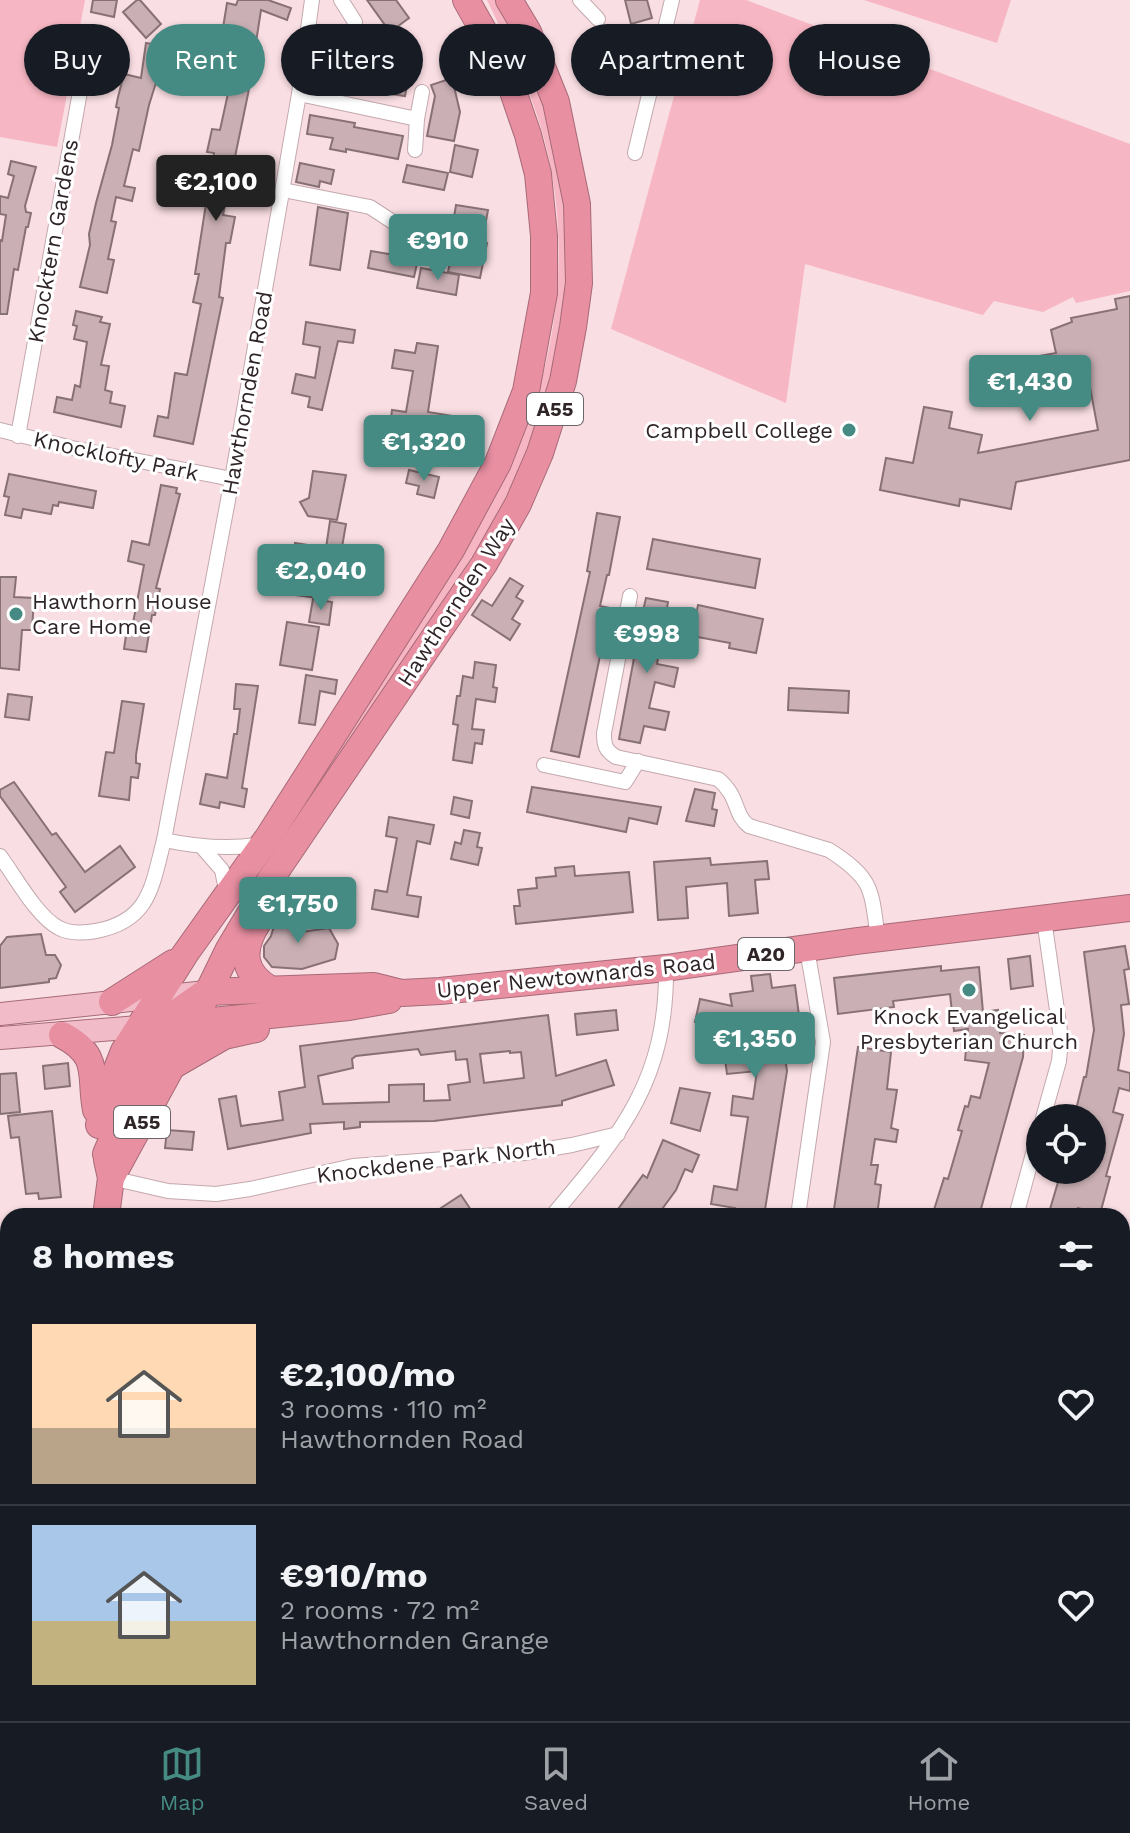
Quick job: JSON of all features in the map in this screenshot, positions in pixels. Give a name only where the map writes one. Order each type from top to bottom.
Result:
[{"type":"highway","name":"Hawthornden Way","points":[[173,1010],[185,954],[263,844],[451,550],[498,463],[526,391],[544,293],[544,236],[538,174],[506,71],[466,0]]},
{"type":"highway","name":"Hawthornden Way","points":[[173,1010],[229,949],[272,877],[484,564],[518,504],[540,453],[563,381],[579,283],[577,204],[556,102],[528,32],[509,0]]},
{"type":"highway","points":[[270,989],[251,974],[246,944],[338,798],[343,775]]},
{"type":"highway","name":"Upper Newtownards Road","points":[[173,1010],[349,1007],[399,996],[666,968],[1130,908]]},
{"type":"highway","points":[[112,1002],[162,972],[185,954]]},
{"type":"highway","name":"Upper Newtownards Road","points":[[173,1010],[270,989],[374,986],[399,996]]},
{"type":"highway","points":[[172,1066],[234,1033],[382,1011],[399,996]]},
{"type":"highway","points":[[109,1166],[143,1066],[173,1010]]},
{"type":"highway","name":"A55","points":[[109,1166],[172,1066],[173,1010]]},
{"type":"highway","name":"A55","points":[[106,1208],[109,1166],[99,1125],[111,1084],[124,1051],[173,1010]]},
{"type":"highway","points":[[62,1035],[78,1043],[91,1062],[99,1125]]},
{"type":"main road","name":"Upper Newtownards Road","points":[[0,1016],[112,1002],[173,1010]]},
{"type":"main road","name":"Upper Newtownards Road","points":[[0,1038],[62,1035],[173,1010]]},
{"type":"main road","points":[[0,1016],[24,1022],[173,1010]]},
{"type":"street","name":"Hawthornden Road","points":[[309,24],[312,0]]},
{"type":"street","points":[[341,0],[355,22]]},
{"type":"street","points":[[580,0],[598,19]]},
{"type":"street","points":[[635,153],[672,0]]},
{"type":"street","name":"Knocktern Gardens","points":[[18,436],[79,96]]},
{"type":"street","name":"Hawthornden Road","points":[[0,856],[44,915],[59,928],[75,932],[91,932],[120,925],[139,911],[152,886],[164,840],[232,479],[299,96]]},
{"type":"street","points":[[308,96],[417,119]]},
{"type":"street","points":[[415,150],[421,96]]},
{"type":"street","points":[[283,190],[370,207],[393,222],[442,232],[438,252]]},
{"type":"street","name":"Knocklofty Park","points":[[0,430],[232,479]]},
{"type":"street","points":[[630,596],[604,746],[616,757],[718,779],[730,789],[739,816],[749,826],[829,850],[839,857],[871,888],[878,939]]},
{"type":"street","points":[[544,765],[625,782],[638,761]]},
{"type":"street","points":[[164,840],[202,847],[263,844]]},
{"type":"street","points":[[202,847],[222,870],[227,895]]},
{"type":"street","points":[[1044,919],[1061,1038],[1059,1061],[1047,1104]]},
{"type":"street","points":[[799,1208],[823,1042],[807,949]]},
{"type":"street","points":[[558,1208],[618,1134],[635,1107],[655,1058],[665,1012],[666,968]]},
{"type":"street","name":"Knockdene Park North","points":[[109,1166],[168,1191],[216,1194],[353,1166],[524,1153],[618,1134]]},
{"type":"street","points":[[1018,1208],[1026,1179]]},
{"type":"shaded area","points":[[0,0],[85,0],[80,24],[24,24],[24,96],[67,96],[57,147],[0,137]]},
{"type":"shaded area","points":[[487,0],[496,0],[509,24],[498,24]]},
{"type":"shaded area","points":[[700,0],[746,0],[810,24],[789,24],[789,96],[930,96],[930,69],[1130,144],[1130,291],[1076,303],[1073,297],[1043,312],[994,301],[983,315],[805,264],[786,403],[611,329],[674,96],[773,96],[773,24],[694,24]]},
{"type":"shaded area","points":[[864,0],[1011,0],[997,43]]},
{"type":"shaded area","points":[[540,96],[552,131],[568,226],[569,273],[565,321],[546,405],[517,475],[481,542],[388,684],[291,822],[511,463],[531,416],[551,341],[559,250],[549,159],[531,98]]},
{"type":"building","points":[[93,0],[117,0],[114,17],[91,12]]},
{"type":"building","points":[[140,0],[161,24],[146,24],[146,38],[123,12]]},
{"type":"building","points":[[238,0],[268,0],[291,8],[287,20],[261,10],[259,24],[224,24],[227,3],[236,5]]},
{"type":"building","points":[[367,0],[396,0],[409,18],[401,24],[384,24]]},
{"type":"building","points":[[625,0],[647,0],[652,18],[631,24]]},
{"type":"building","points":[[146,43],[146,96],[152,96],[139,151],[133,149],[124,186],[135,188],[132,201],[116,197],[111,221],[116,222],[108,259],[114,260],[107,293],[80,287],[90,245],[89,234],[112,145],[119,96],[130,96],[130,75],[141,78]]},
{"type":"building","points":[[439,82],[439,96],[456,96],[460,112],[454,141],[427,136],[435,96],[431,85]]},
{"type":"building","points":[[227,96],[248,96],[223,215],[235,217],[230,243],[226,243],[219,297],[223,298],[193,444],[154,436],[158,416],[168,418],[175,373],[187,375],[201,304],[193,302],[214,153],[207,152],[212,129],[220,130]]},
{"type":"building","points":[[310,115],[403,136],[398,159],[330,149],[333,138],[307,134]]},
{"type":"building","points":[[455,145],[478,150],[472,177],[450,172]]},
{"type":"building","points":[[11,161],[36,167],[25,206],[26,212],[31,213],[18,270],[14,269],[7,314],[0,314],[0,240],[6,215],[0,214],[0,196],[8,198],[14,176],[8,174]]},
{"type":"building","points":[[300,163],[334,170],[331,184],[320,181],[319,187],[296,182]]},
{"type":"building","points":[[407,165],[448,173],[444,190],[403,182]]},
{"type":"building","points":[[456,205],[488,210],[482,242],[487,243],[480,278],[448,272],[456,232],[452,229]]},
{"type":"building","points":[[318,207],[348,213],[340,270],[310,265]]},
{"type":"building","points":[[371,251],[418,259],[414,277],[368,268]]},
{"type":"building","points":[[421,268],[459,275],[456,295],[417,288]]},
{"type":"building","points":[[1130,296],[1130,460],[1016,482],[1011,509],[960,499],[959,506],[880,490],[886,458],[913,463],[924,407],[952,412],[949,428],[982,435],[978,453],[1098,430],[1087,371],[1011,386],[1006,362],[1056,353],[1051,330],[1072,322],[1071,318],[1117,309],[1115,299]]},
{"type":"building","points":[[76,311],[102,317],[100,322],[110,324],[101,365],[109,366],[105,390],[112,392],[110,403],[125,406],[121,427],[54,412],[57,397],[72,400],[75,385],[80,387],[87,342],[74,339]]},
{"type":"building","points":[[306,322],[355,330],[353,343],[338,341],[322,410],[308,407],[310,397],[292,393],[296,374],[315,378],[320,347],[303,344]]},
{"type":"building","points":[[417,343],[438,346],[428,412],[459,417],[456,435],[462,436],[457,465],[437,462],[441,435],[390,427],[392,410],[406,412],[413,371],[392,368],[395,350],[415,353]]},
{"type":"building","points":[[409,470],[439,477],[434,498],[417,494],[419,486],[406,483]]},
{"type":"building","points":[[313,471],[346,475],[337,520],[308,516],[300,502],[309,498]]},
{"type":"building","points":[[9,474],[96,491],[93,508],[59,502],[58,506],[53,505],[51,514],[23,509],[21,518],[5,515],[9,497],[4,496]]},
{"type":"building","points":[[161,485],[177,488],[176,493],[180,494],[156,588],[160,589],[155,615],[152,615],[146,652],[124,649],[128,622],[133,623],[144,565],[128,561],[132,541],[149,545]]},
{"type":"building","points":[[597,513],[620,517],[600,606],[610,608],[579,757],[551,751],[590,572],[587,571]]},
{"type":"building","points":[[330,521],[346,524],[341,553],[331,552],[324,599],[287,594],[295,543],[326,548]]},
{"type":"building","points":[[653,539],[760,559],[755,588],[647,569]]},
{"type":"building","name":"Hawthorn House Care Home","points":[[0,577],[16,577],[14,597],[34,598],[32,630],[22,630],[19,670],[0,668]]},
{"type":"building","points":[[510,578],[523,586],[516,597],[523,601],[512,619],[520,624],[510,640],[472,615],[482,600],[492,606]]},
{"type":"building","points":[[646,598],[668,602],[657,664],[678,668],[674,687],[655,682],[649,708],[669,712],[665,730],[644,726],[640,743],[619,739],[632,658]]},
{"type":"building","points":[[313,599],[332,602],[329,625],[309,622]]},
{"type":"building","points":[[698,605],[763,619],[756,653],[729,648],[730,643],[692,636]]},
{"type":"building","points":[[287,622],[319,627],[312,670],[280,665]]},
{"type":"building","points":[[475,662],[496,665],[493,687],[497,688],[495,702],[476,699],[472,729],[484,730],[482,744],[475,743],[472,763],[453,760],[458,725],[453,724],[463,676],[473,678]]},
{"type":"building","points":[[306,675],[337,680],[335,694],[320,691],[315,725],[299,723]]},
{"type":"building","points":[[236,684],[258,686],[242,788],[247,789],[244,807],[220,802],[219,808],[200,804],[206,774],[227,778],[240,709],[234,709]]},
{"type":"building","points":[[789,688],[849,691],[848,713],[788,710]]},
{"type":"building","points":[[8,694],[32,697],[29,720],[5,717]]},
{"type":"building","points":[[122,701],[144,704],[136,755],[136,763],[140,764],[138,778],[131,777],[129,800],[99,796],[106,752],[114,753]]},
{"type":"building","points":[[14,782],[52,835],[56,833],[85,872],[120,846],[135,867],[75,912],[60,892],[66,887],[0,796],[0,790]]},
{"type":"building","points":[[532,787],[661,807],[657,824],[629,818],[626,832],[527,812]]},
{"type":"building","points":[[695,789],[715,793],[712,809],[717,810],[714,826],[686,821]]},
{"type":"building","points":[[454,797],[472,801],[469,818],[451,814]]},
{"type":"building","points":[[389,817],[434,825],[430,844],[417,841],[407,895],[421,897],[418,917],[372,909],[375,890],[387,892],[397,838],[386,836]]},
{"type":"building","points":[[464,830],[480,833],[477,847],[482,848],[478,865],[451,859],[455,842],[461,844]]},
{"type":"building","points":[[710,858],[711,865],[767,861],[769,879],[755,880],[758,913],[729,916],[727,883],[686,887],[688,918],[658,920],[654,862]]},
{"type":"building","points":[[574,866],[575,876],[629,872],[633,912],[516,924],[514,906],[520,906],[518,890],[537,888],[536,878],[556,876],[555,868]]},
{"type":"building","points":[[290,907],[294,933],[329,928],[338,944],[335,959],[302,969],[272,967],[264,957],[264,946],[281,908]]},
{"type":"building","points":[[41,934],[46,955],[55,955],[61,965],[56,978],[49,979],[49,982],[0,988],[0,946],[7,937]]},
{"type":"building","points":[[1125,946],[1129,969],[1124,970],[1129,1004],[1121,1005],[1124,1034],[1118,1070],[1130,1073],[1130,1091],[1119,1088],[1113,1112],[1123,1115],[1106,1176],[1106,1104],[1077,1104],[1086,1077],[1094,1030],[1084,952]]},
{"type":"building","points":[[1030,956],[1033,986],[1011,989],[1008,959]]},
{"type":"building","points":[[941,966],[941,971],[979,967],[983,1012],[998,1010],[1000,1033],[1024,1035],[1023,1057],[981,1208],[935,1208],[944,1178],[948,1179],[962,1131],[958,1130],[965,1106],[968,1107],[971,1096],[980,1098],[989,1063],[965,1060],[968,1029],[954,1031],[950,994],[893,1001],[894,1007],[838,1014],[834,978]]},
{"type":"building","points":[[770,974],[772,988],[795,985],[800,1023],[786,1025],[788,1048],[784,1049],[787,1071],[765,1208],[735,1208],[711,1204],[714,1186],[737,1190],[748,1117],[731,1115],[733,1096],[753,1099],[757,1071],[727,1074],[725,1059],[729,1030],[695,1022],[700,999],[732,1006],[730,994],[753,991],[751,976]]},
{"type":"building","points":[[616,1010],[618,1030],[577,1035],[575,1014]]},
{"type":"building","points":[[548,1015],[556,1076],[606,1060],[614,1085],[562,1101],[562,1105],[434,1121],[360,1122],[360,1127],[344,1129],[344,1122],[310,1124],[311,1133],[228,1149],[219,1099],[236,1096],[241,1126],[283,1120],[279,1092],[305,1087],[300,1046]],"holes":[[[418,1049],[421,1055],[455,1051],[456,1060],[467,1059],[470,1082],[448,1085],[450,1100],[424,1101],[424,1084],[389,1085],[389,1102],[323,1104],[318,1076],[353,1068],[352,1059],[356,1056]],[[521,1052],[524,1078],[484,1083],[480,1054]]]},
{"type":"building","points":[[858,1047],[891,1052],[887,1089],[897,1090],[891,1128],[898,1130],[896,1142],[875,1139],[871,1165],[878,1165],[875,1184],[881,1185],[878,1208],[834,1208]]},
{"type":"building","points":[[68,1063],[70,1086],[45,1089],[43,1066]]},
{"type":"building","points":[[16,1073],[20,1112],[0,1114],[0,1074]]},
{"type":"building","points":[[680,1088],[710,1093],[700,1131],[671,1123]]},
{"type":"building","points":[[52,1111],[61,1197],[39,1199],[38,1193],[26,1194],[19,1137],[11,1138],[8,1116]]},
{"type":"building","points":[[167,1130],[194,1132],[192,1150],[165,1148]]},
{"type":"building","points":[[663,1140],[699,1155],[692,1172],[685,1169],[676,1190],[663,1208],[619,1208],[643,1175],[647,1178]]},
{"type":"building","points":[[1106,1176],[1110,1177],[1102,1208],[1050,1208],[1057,1184],[1106,1184]]},
{"type":"building","points":[[461,1195],[470,1208],[441,1208]]},
{"type":"place","name":"Campbell College","points":[[849,430]]},
{"type":"place","name":"Hawthorn House Care Home","points":[[16,614]]},
{"type":"place","name":"Knock Evangelical Presbyterian Church","points":[[969,990]]}]
